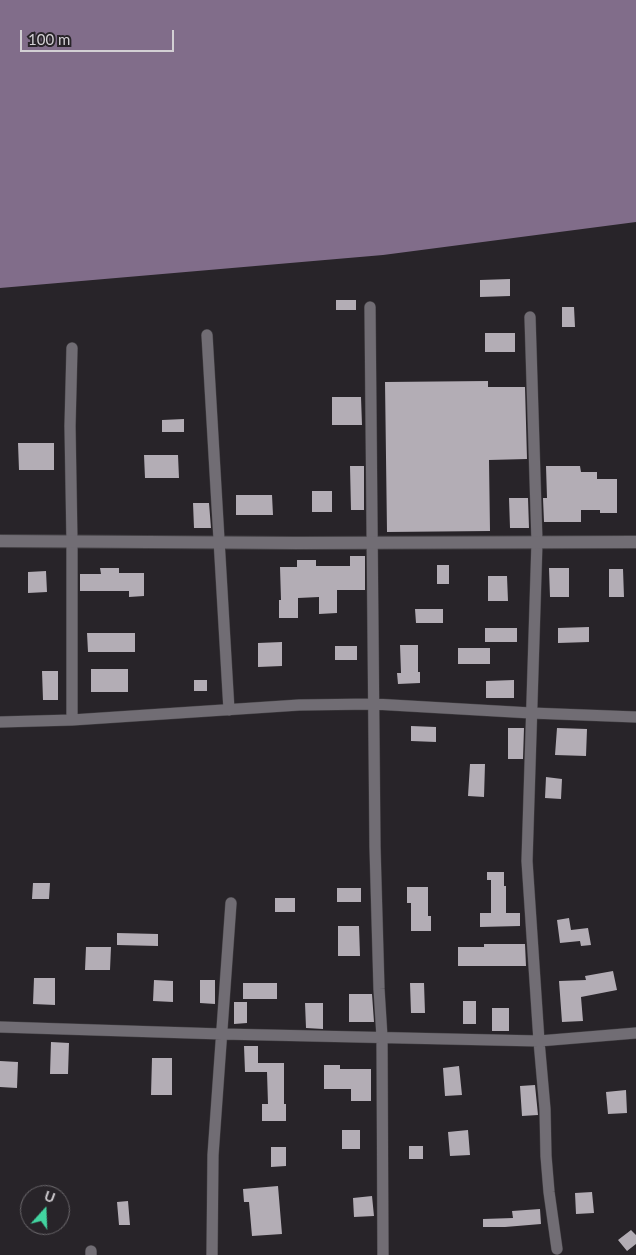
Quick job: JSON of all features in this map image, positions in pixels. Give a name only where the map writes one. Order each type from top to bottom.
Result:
[{"type":"street","points":[[370,307],[375,847],[382,1038],[383,1255]]},
{"type":"street","points":[[530,317],[537,542],[527,861],[545,1109],[546,1165],[557,1248]]},
{"type":"street","points":[[207,335],[229,710]]},
{"type":"street","points":[[72,348],[70,426],[72,720]]},
{"type":"street","points":[[0,541],[636,542]]},
{"type":"street","points":[[0,722],[72,720],[299,705],[374,704],[531,714],[636,717]]},
{"type":"street","points":[[212,1255],[213,1155],[231,903]]},
{"type":"street","points":[[0,1027],[539,1041],[636,1032]]},
{"type":"shaded area","points":[[0,0],[636,0],[636,222],[383,255],[0,288]]},
{"type":"building","points":[[510,279],[510,296],[480,297],[480,280]]},
{"type":"building","points":[[336,300],[356,300],[356,310],[336,310]]},
{"type":"building","points":[[562,307],[574,307],[575,327],[562,327]]},
{"type":"building","points":[[485,333],[515,333],[515,352],[485,352]]},
{"type":"building","points":[[488,381],[488,387],[525,387],[527,459],[489,460],[490,531],[387,532],[385,382]]},
{"type":"building","points":[[332,397],[361,397],[362,425],[332,425]]},
{"type":"building","points":[[184,419],[184,432],[162,432],[162,420]]},
{"type":"building","points":[[18,443],[54,443],[54,470],[19,470]]},
{"type":"building","points":[[144,455],[178,455],[179,478],[145,478]]},
{"type":"building","points":[[350,466],[364,466],[364,510],[351,510]]},
{"type":"building","points":[[546,466],[580,466],[581,472],[597,472],[597,479],[617,479],[617,513],[600,513],[600,510],[581,510],[581,522],[544,522],[543,498],[547,498]]},
{"type":"building","points":[[312,491],[332,491],[332,512],[312,512]]},
{"type":"building","points":[[236,495],[272,495],[273,515],[236,515]]},
{"type":"building","points":[[509,498],[528,498],[529,528],[510,528]]},
{"type":"building","points":[[193,503],[209,503],[211,528],[194,528]]},
{"type":"building","points":[[350,556],[365,556],[365,590],[337,590],[337,613],[319,614],[319,597],[298,598],[298,618],[279,618],[279,600],[281,600],[280,567],[297,567],[297,560],[316,560],[316,566],[350,566]]},
{"type":"building","points":[[437,565],[449,565],[449,584],[437,584]]},
{"type":"building","points":[[100,568],[119,568],[119,573],[144,573],[144,596],[129,597],[129,591],[80,591],[80,574],[101,574]]},
{"type":"building","points":[[549,568],[569,568],[569,597],[550,597]]},
{"type":"building","points":[[609,569],[623,569],[624,597],[609,597]]},
{"type":"building","points":[[46,571],[47,592],[28,593],[28,572]]},
{"type":"building","points":[[488,576],[507,576],[508,601],[488,601]]},
{"type":"building","points":[[415,609],[443,609],[443,623],[416,623]]},
{"type":"building","points":[[589,627],[589,642],[558,643],[558,628]]},
{"type":"building","points":[[485,628],[517,628],[517,642],[485,642]]},
{"type":"building","points":[[87,633],[135,633],[135,652],[88,652]]},
{"type":"building","points":[[282,642],[282,666],[258,667],[258,643]]},
{"type":"building","points":[[400,645],[418,645],[420,683],[398,684],[397,673],[401,673]]},
{"type":"building","points":[[335,646],[357,646],[357,660],[335,660]]},
{"type":"building","points":[[458,648],[490,648],[490,664],[458,664]]},
{"type":"building","points":[[91,669],[128,669],[128,692],[91,692]]},
{"type":"building","points":[[42,671],[58,671],[58,700],[43,700]]},
{"type":"building","points":[[194,680],[207,680],[207,691],[194,691]]},
{"type":"building","points":[[514,680],[514,698],[486,698],[486,681]]},
{"type":"building","points":[[411,726],[436,727],[436,742],[411,741]]},
{"type":"building","points":[[508,728],[524,728],[523,759],[508,759]]},
{"type":"building","points":[[557,728],[587,729],[586,756],[555,755]]},
{"type":"building","points":[[470,764],[485,764],[484,797],[468,796]]},
{"type":"building","points":[[546,777],[562,779],[561,799],[545,798]]},
{"type":"building","points":[[487,872],[504,872],[506,913],[520,913],[520,926],[480,927],[480,913],[491,913],[491,880],[487,880]]},
{"type":"building","points":[[33,883],[50,883],[49,899],[32,899]]},
{"type":"building","points":[[407,887],[428,887],[428,916],[431,916],[431,931],[411,931],[411,903],[407,903]]},
{"type":"building","points":[[337,888],[361,888],[361,902],[337,902]]},
{"type":"building","points":[[275,898],[295,898],[295,912],[275,912]]},
{"type":"building","points":[[569,918],[571,930],[588,928],[591,945],[581,946],[580,941],[560,943],[557,920]]},
{"type":"building","points":[[338,926],[359,926],[360,956],[338,956]]},
{"type":"building","points":[[117,933],[158,934],[158,946],[117,945]]},
{"type":"building","points":[[484,944],[525,944],[526,966],[458,966],[458,947],[484,947]]},
{"type":"building","points":[[86,947],[111,947],[110,970],[85,970]]},
{"type":"building","points":[[613,971],[617,990],[581,997],[583,1021],[562,1022],[559,981],[586,980],[585,976]]},
{"type":"building","points":[[34,978],[55,978],[55,1005],[33,1004]]},
{"type":"building","points":[[154,980],[173,981],[173,1002],[153,1001]]},
{"type":"building","points":[[200,980],[215,980],[215,1004],[200,1003]]},
{"type":"building","points":[[243,983],[277,983],[277,999],[243,999]]},
{"type":"building","points":[[410,983],[424,983],[425,1013],[411,1013]]},
{"type":"building","points":[[349,994],[372,994],[374,1022],[349,1022]]},
{"type":"building","points":[[463,1001],[476,1001],[476,1024],[463,1024]]},
{"type":"building","points":[[234,1002],[247,1002],[247,1023],[234,1024]]},
{"type":"building","points":[[305,1003],[323,1003],[323,1029],[306,1028]]},
{"type":"building","points":[[492,1008],[509,1008],[509,1031],[492,1031]]},
{"type":"building","points":[[51,1042],[69,1043],[68,1074],[50,1074]]},
{"type":"building","points":[[244,1046],[258,1046],[258,1063],[284,1063],[286,1121],[262,1121],[262,1104],[268,1104],[267,1072],[245,1072]]},
{"type":"building","points":[[152,1058],[172,1058],[172,1095],[151,1095]]},
{"type":"building","points":[[0,1061],[18,1062],[17,1088],[0,1087]]},
{"type":"building","points":[[324,1065],[340,1065],[340,1069],[371,1069],[371,1101],[351,1101],[351,1089],[324,1089]]},
{"type":"building","points":[[459,1066],[462,1095],[445,1096],[443,1068]]},
{"type":"building","points":[[535,1085],[538,1115],[522,1116],[520,1086]]},
{"type":"building","points":[[626,1090],[627,1113],[608,1114],[606,1092]]},
{"type":"building","points":[[342,1130],[360,1130],[360,1149],[342,1149]]},
{"type":"building","points":[[468,1130],[470,1155],[450,1156],[448,1132]]},
{"type":"building","points":[[409,1146],[423,1146],[423,1159],[409,1159]]},
{"type":"building","points":[[271,1147],[286,1147],[286,1166],[271,1167]]},
{"type":"building","points":[[278,1186],[282,1234],[252,1236],[249,1202],[244,1202],[243,1189]]},
{"type":"building","points":[[592,1192],[594,1213],[576,1214],[575,1193]]},
{"type":"building","points":[[372,1196],[374,1216],[354,1217],[353,1198]]},
{"type":"building","points":[[128,1201],[130,1225],[119,1225],[117,1202]]},
{"type":"building","points":[[540,1209],[541,1224],[483,1227],[483,1219],[513,1218],[512,1211]]},
{"type":"building","points":[[631,1230],[636,1235],[636,1244],[627,1251],[618,1240]]}]
